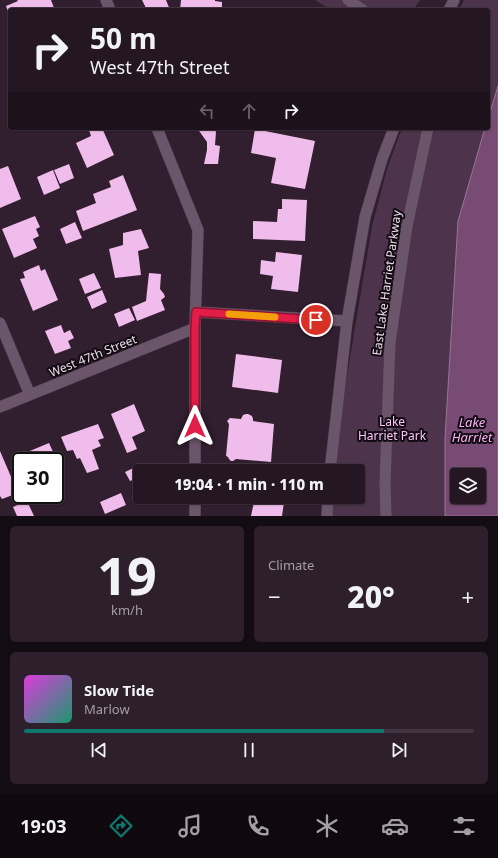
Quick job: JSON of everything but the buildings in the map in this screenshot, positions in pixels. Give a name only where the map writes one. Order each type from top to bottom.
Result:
[{"type":"street","points":[[348,0],[360,8]]},
{"type":"street","points":[[158,130],[198,230],[195,328],[195,464]]},
{"type":"street","points":[[331,464],[347,321],[365,217],[382,159],[393,130]]},
{"type":"street","name":"East Lake Harriet Parkway","points":[[386,516],[390,343],[407,226],[428,130]]},
{"type":"street","points":[[196,312],[347,321]]},
{"type":"street","points":[[0,323],[30,395]]},
{"type":"street","name":"West 47th Street","points":[[0,407],[195,328]]},
{"type":"street","points":[[195,504],[195,516]]},
{"type":"street","points":[[327,516],[328,504]]},
{"type":"green space","points":[[315,0],[420,0],[414,8],[328,8]]},
{"type":"green space","points":[[464,0],[498,0],[498,86],[490,112],[490,8],[460,8]]},
{"type":"green space","name":"Lake Harriet Park","points":[[401,130],[484,130],[458,221],[445,438],[445,516],[327,516],[328,504],[365,504],[365,464],[332,464],[372,226],[387,169]]},
{"type":"water","name":"Lake Harriet","points":[[498,86],[498,516],[445,516],[445,438],[458,221],[484,130],[490,130],[490,112]]},
{"type":"slow traffic","points":[[229,314],[275,317]]},
{"type":"route","points":[[195,426],[196,312],[316,320]]}]
